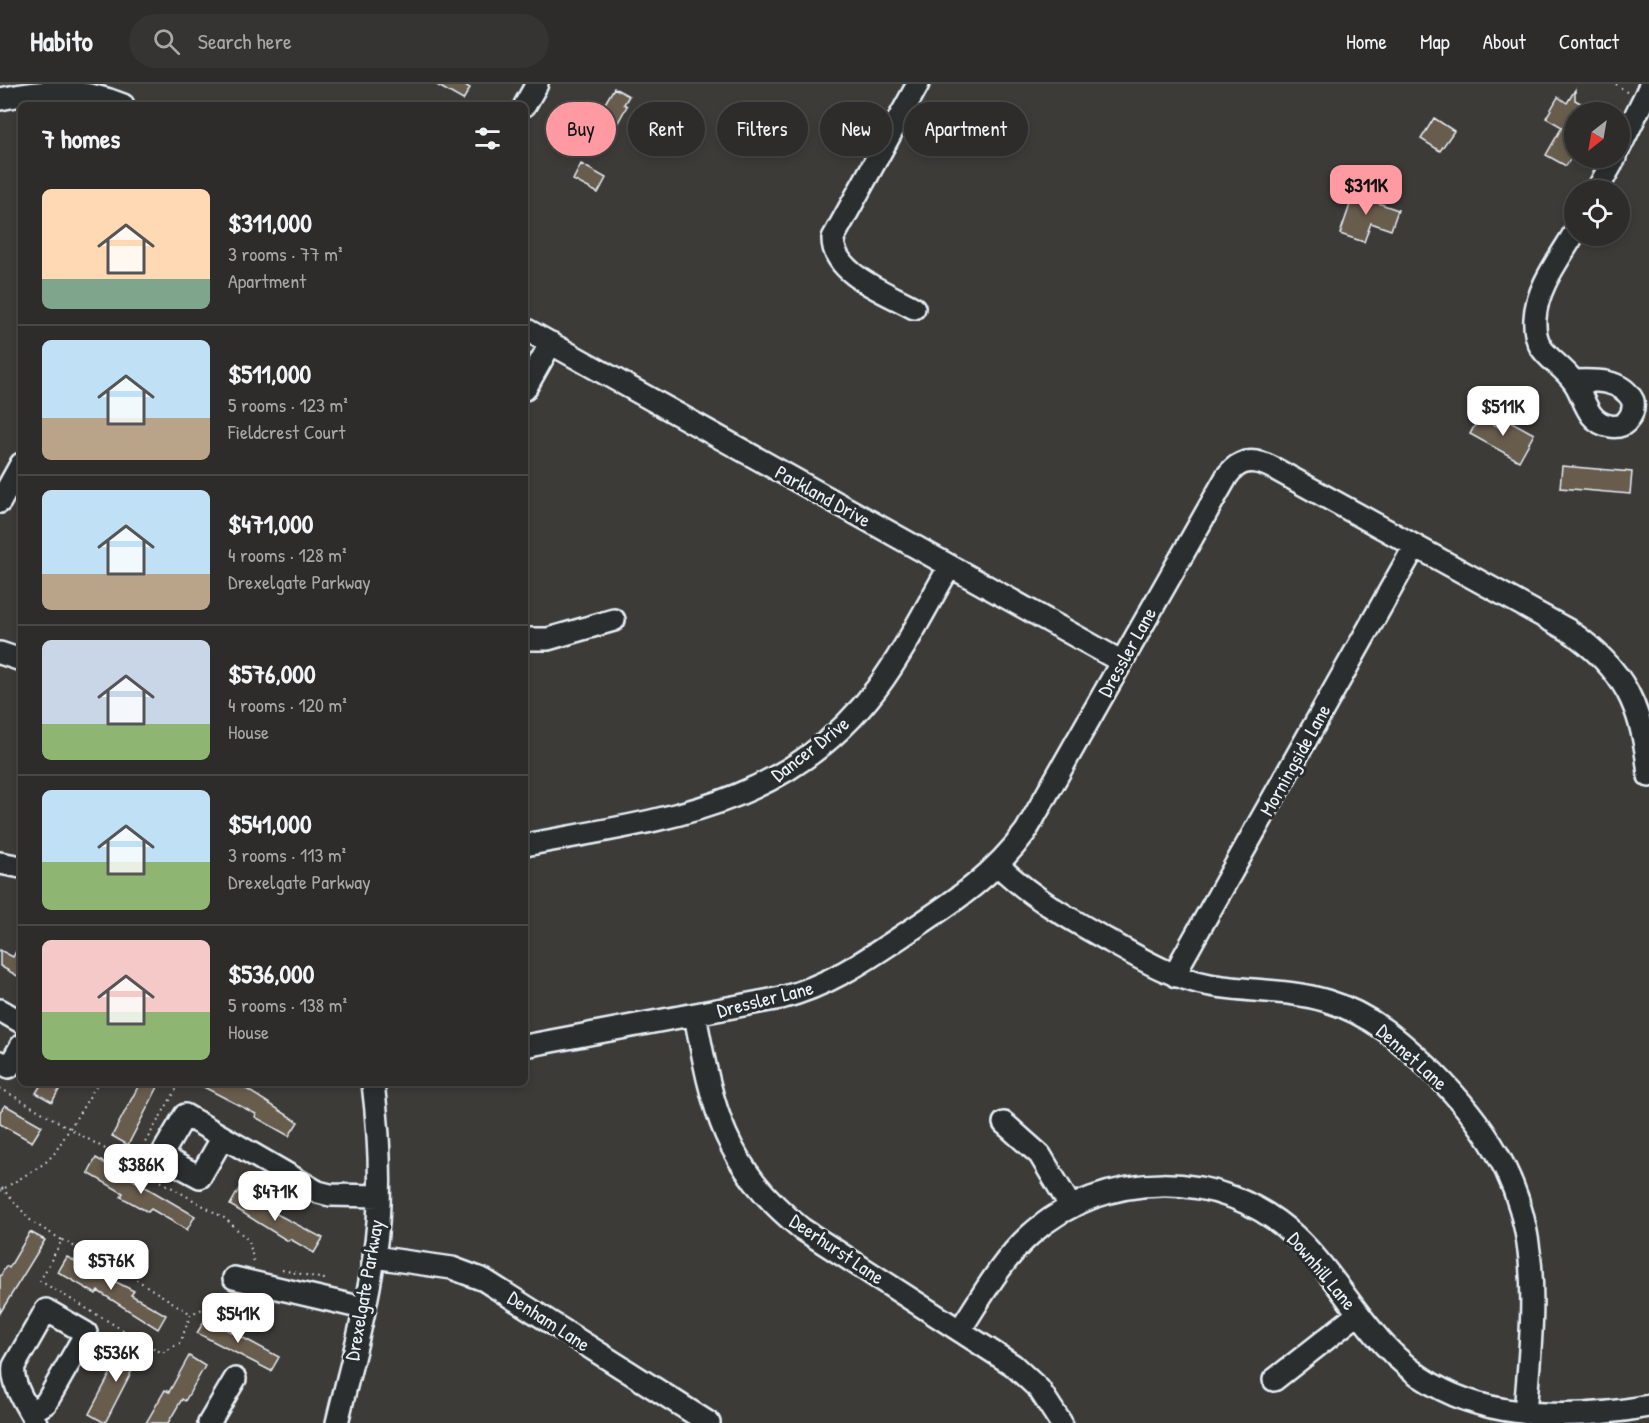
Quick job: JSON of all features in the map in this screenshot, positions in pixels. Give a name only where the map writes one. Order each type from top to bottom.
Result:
[{"type":"street","points":[[527,102],[537,84]]},
{"type":"street","points":[[914,308],[847,270],[835,256],[833,238],[918,84]]},
{"type":"street","points":[[1630,127],[1649,88]]},
{"type":"street","points":[[0,99],[62,90],[90,94],[114,102]]},
{"type":"street","points":[[1567,246],[1541,293],[1534,321],[1542,350],[1574,381]]},
{"type":"street","name":"Parkland Drive","points":[[528,331],[1122,662]]},
{"type":"street","points":[[528,384],[551,344]]},
{"type":"street","name":"Dressler Lane","points":[[528,1045],[781,998],[827,983],[858,966],[946,907],[999,866],[1026,831],[1227,476],[1240,463],[1249,460],[1261,462],[1415,546],[1568,630],[1596,650],[1614,669],[1632,699],[1644,734],[1649,776]]},
{"type":"street","points":[[0,502],[18,469]]},
{"type":"street","name":"Morningside Lane","points":[[1176,976],[1188,950],[1415,546]]},
{"type":"street","name":"Dancer Drive","points":[[528,844],[683,815],[735,798],[788,770],[839,730],[877,688],[901,652],[950,566]]},
{"type":"street","points":[[528,639],[548,639],[614,620]]},
{"type":"street","points":[[0,653],[18,659]]},
{"type":"street","points":[[0,863],[18,866]]},
{"type":"street","name":"Dennet Lane","points":[[999,866],[1041,902],[1176,976],[1212,985],[1289,992],[1347,1008],[1394,1035],[1466,1107],[1503,1165],[1520,1205],[1529,1244],[1532,1312],[1525,1412]]},
{"type":"street","points":[[0,1010],[18,1020]]},
{"type":"street","name":"Deerhurst Lane","points":[[695,1015],[708,1085],[719,1123],[741,1165],[765,1194],[802,1229],[960,1330],[1028,1377],[1053,1408],[1061,1423]]},
{"type":"street","points":[[0,1062],[9,1067],[18,1051]]},
{"type":"street","name":"Drexelgate Parkway","points":[[337,1423],[374,1257],[380,1196],[378,1132],[373,1086]]},
{"type":"street","points":[[1004,1123],[1040,1155],[1071,1207]]},
{"type":"street","points":[[223,1137],[318,1192],[330,1195],[380,1196]]},
{"type":"street","name":"Downhill Lane","points":[[960,1330],[1018,1247],[1042,1225],[1071,1207],[1104,1193],[1144,1185],[1191,1186],[1229,1196],[1257,1208],[1294,1235],[1388,1349],[1415,1374],[1433,1385],[1472,1403],[1525,1412],[1639,1412]]},
{"type":"street","name":"Denham Lane","points":[[374,1257],[452,1268],[484,1280],[709,1423]]},
{"type":"street","points":[[234,1278],[363,1308]]},
{"type":"street","points":[[1274,1380],[1358,1314]]},
{"type":"street","points":[[209,1423],[235,1379]]},
{"type":"path","points":[[96,1086],[54,1154],[45,1163],[1,1190],[32,1222],[129,1275],[191,1314]]},
{"type":"path","points":[[133,1163],[178,1086]]},
{"type":"path","points":[[0,1088],[133,1163],[226,1219],[249,1240],[254,1263],[246,1261]]},
{"type":"path","points":[[62,1239],[40,1281],[162,1353],[180,1343],[191,1314],[225,1299],[234,1278]]},
{"type":"path","points":[[278,1268],[324,1279],[325,1300]]},
{"type":"building","points":[[435,84],[463,84],[470,88],[463,100]]},
{"type":"building","points":[[614,88],[629,96],[624,104],[627,106],[616,126],[616,102],[606,102]]},
{"type":"building","points":[[1575,90],[1575,100],[1579,102],[1568,102]]},
{"type":"building","points":[[1558,97],[1566,102],[1564,165],[1546,155],[1562,127],[1546,118]]},
{"type":"building","points":[[1434,118],[1454,131],[1440,151],[1421,139]]},
{"type":"building","points":[[581,164],[606,178],[598,193],[573,180]]},
{"type":"building","points":[[1355,190],[1379,199],[1378,203],[1398,210],[1391,230],[1371,223],[1364,242],[1340,234]]},
{"type":"building","points":[[1480,416],[1504,430],[1510,421],[1534,434],[1519,461],[1470,434]]},
{"type":"building","points":[[1562,466],[1632,472],[1630,494],[1560,488]]},
{"type":"building","points":[[18,948],[18,976],[0,966],[0,950],[13,957]]},
{"type":"building","points":[[40,1086],[61,1086],[52,1102],[36,1093]]},
{"type":"building","points":[[138,1086],[158,1086],[128,1145],[112,1136]]},
{"type":"building","points":[[202,1086],[242,1086],[298,1122],[289,1136],[255,1117],[256,1114]]},
{"type":"building","points":[[5,1105],[42,1126],[32,1142],[0,1124],[0,1112]]},
{"type":"building","points":[[96,1158],[195,1216],[187,1230],[151,1209],[148,1212],[121,1197],[123,1193],[88,1173]]},
{"type":"building","points":[[239,1189],[264,1204],[263,1207],[323,1238],[314,1253],[290,1239],[288,1241],[230,1205]]},
{"type":"building","points":[[30,1232],[45,1240],[0,1313],[0,1277],[6,1266],[9,1268]]},
{"type":"building","points":[[67,1257],[134,1291],[131,1295],[166,1315],[158,1329],[98,1291],[96,1294],[58,1272]]},
{"type":"building","points":[[206,1318],[279,1357],[271,1371],[197,1333]]},
{"type":"building","points":[[127,1342],[142,1351],[105,1423],[89,1414]]},
{"type":"building","points":[[189,1356],[205,1366],[185,1401],[182,1399],[168,1423],[146,1423],[165,1390],[169,1392]]}]
